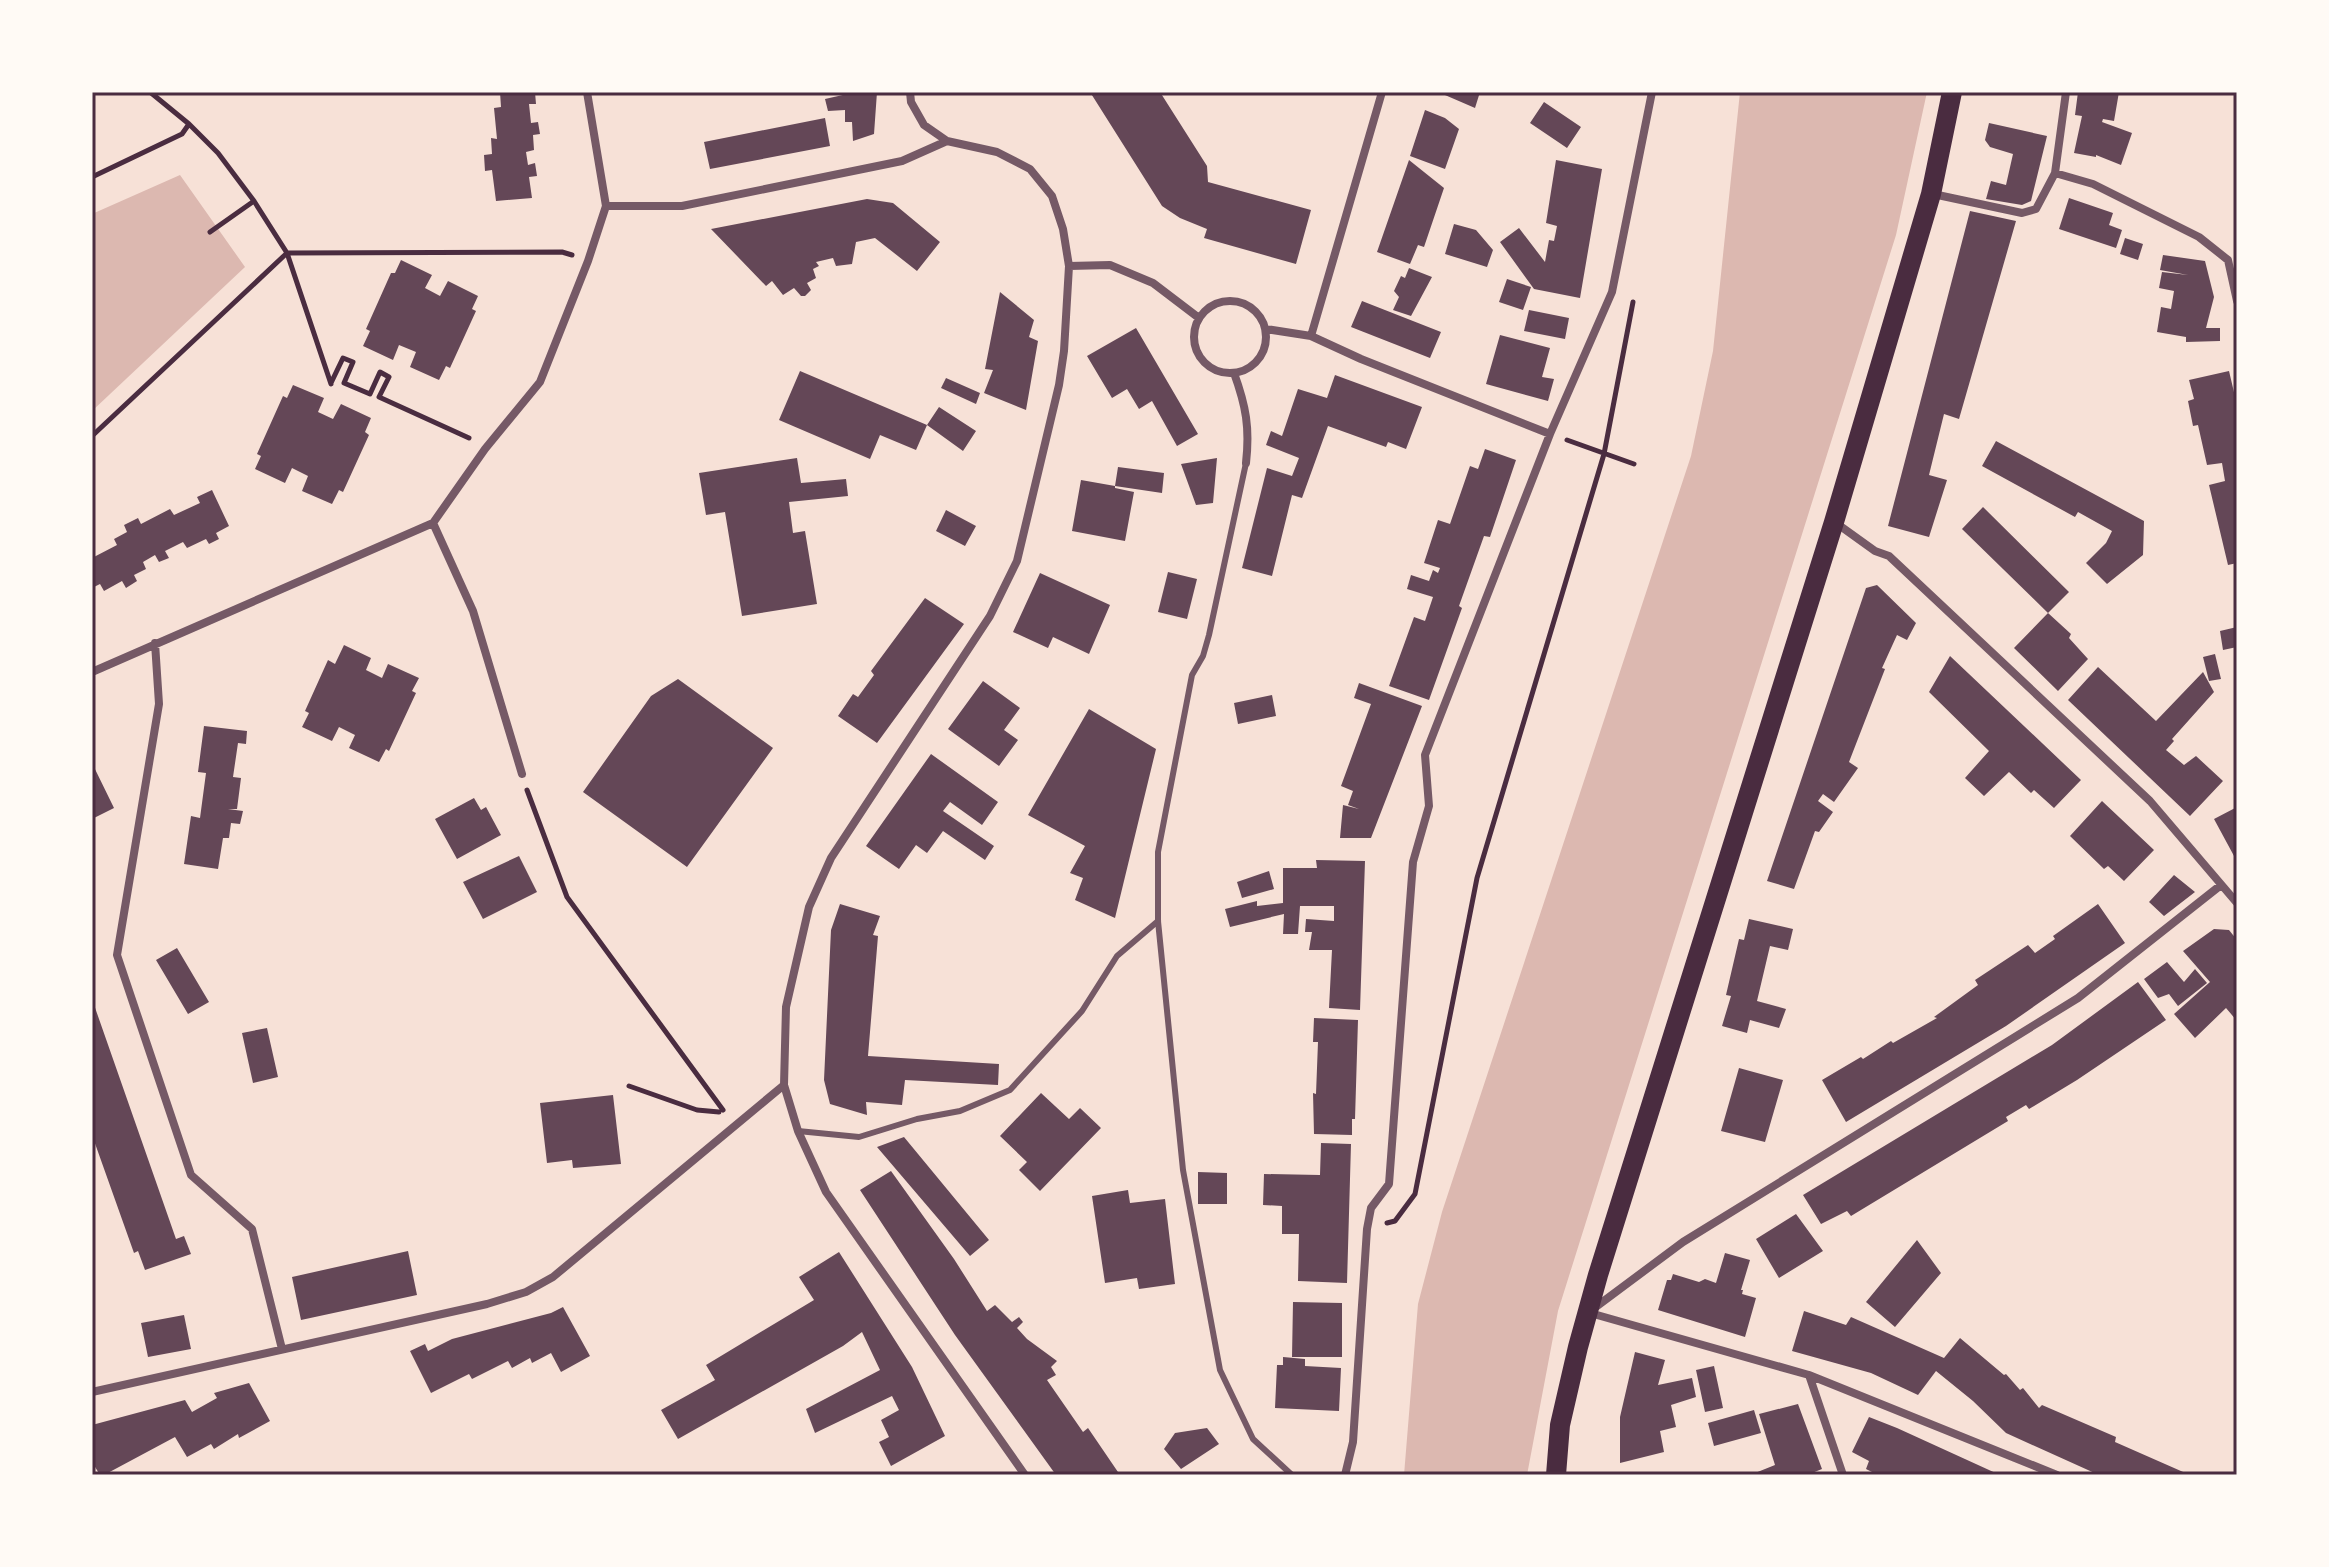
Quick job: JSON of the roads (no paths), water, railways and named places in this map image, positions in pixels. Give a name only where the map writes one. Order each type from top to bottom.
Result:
[{"type":"main road","points":[[1556,1475],[1560,1425],[1578,1347],[1834,522],[1931,194],[1952,92]]},
{"type":"street","points":[[92,672],[433,523],[485,449],[540,382],[588,261],[606,206],[587,92]]},
{"type":"street","points":[[910,92],[911,102],[924,125],[947,141],[997,152],[1030,169],[1052,196],[1063,229],[1069,266],[1064,351],[1059,385],[1017,561],[990,616],[831,858],[809,907],[786,1007],[784,1085],[798,1131],[826,1192],[1025,1475]]},
{"type":"street","points":[[1311,336],[1382,92]]},
{"type":"street","points":[[1345,1475],[1353,1442],[1367,1229],[1371,1208],[1389,1184],[1413,862],[1429,806],[1425,755],[1550,434],[1612,292],[1652,92]]},
{"type":"street","points":[[1931,194],[2022,213],[2036,209],[2055,173],[2066,92]]},
{"type":"street","points":[[606,206],[682,206],[902,161],[947,141]]},
{"type":"street","points":[[2055,173],[2093,184],[2199,237],[2228,260],[2237,301]]},
{"type":"street","points":[[1069,266],[1110,265],[1153,283],[1199,318]]},
{"type":"street","points":[[1230,301],[1253,309],[1266,329],[1263,353],[1256,363],[1234,373],[1222,373],[1203,361],[1194,340],[1199,318],[1218,303],[1230,301]]},
{"type":"street","points":[[1266,329],[1311,336],[1550,434]]},
{"type":"street","points":[[1234,373],[1246,405],[1249,442],[1246,463]]},
{"type":"street","points":[[1834,522],[1875,551],[1889,556],[2150,801],[2237,903]]},
{"type":"street","points":[[433,523],[473,611],[522,774]]},
{"type":"street","points":[[155,643],[159,704],[117,955],[191,1175],[252,1229],[282,1349]]},
{"type":"street","points":[[1589,1312],[1683,1242],[2078,998],[2221,885]]},
{"type":"street","points":[[92,1392],[487,1304],[526,1292],[553,1277],[784,1085]]},
{"type":"street","points":[[1589,1312],[1809,1375],[2057,1475]]},
{"type":"street","points":[[1809,1375],[1843,1475]]},
{"type":"lane","points":[[1246,463],[1209,635],[1203,656],[1192,675],[1158,852],[1158,921],[1183,1170],[1220,1370],[1253,1439],[1292,1475]]},
{"type":"lane","points":[[798,1131],[859,1137],[917,1119],[960,1111],[1010,1090],[1082,1011],[1117,956],[1158,921]]}]
